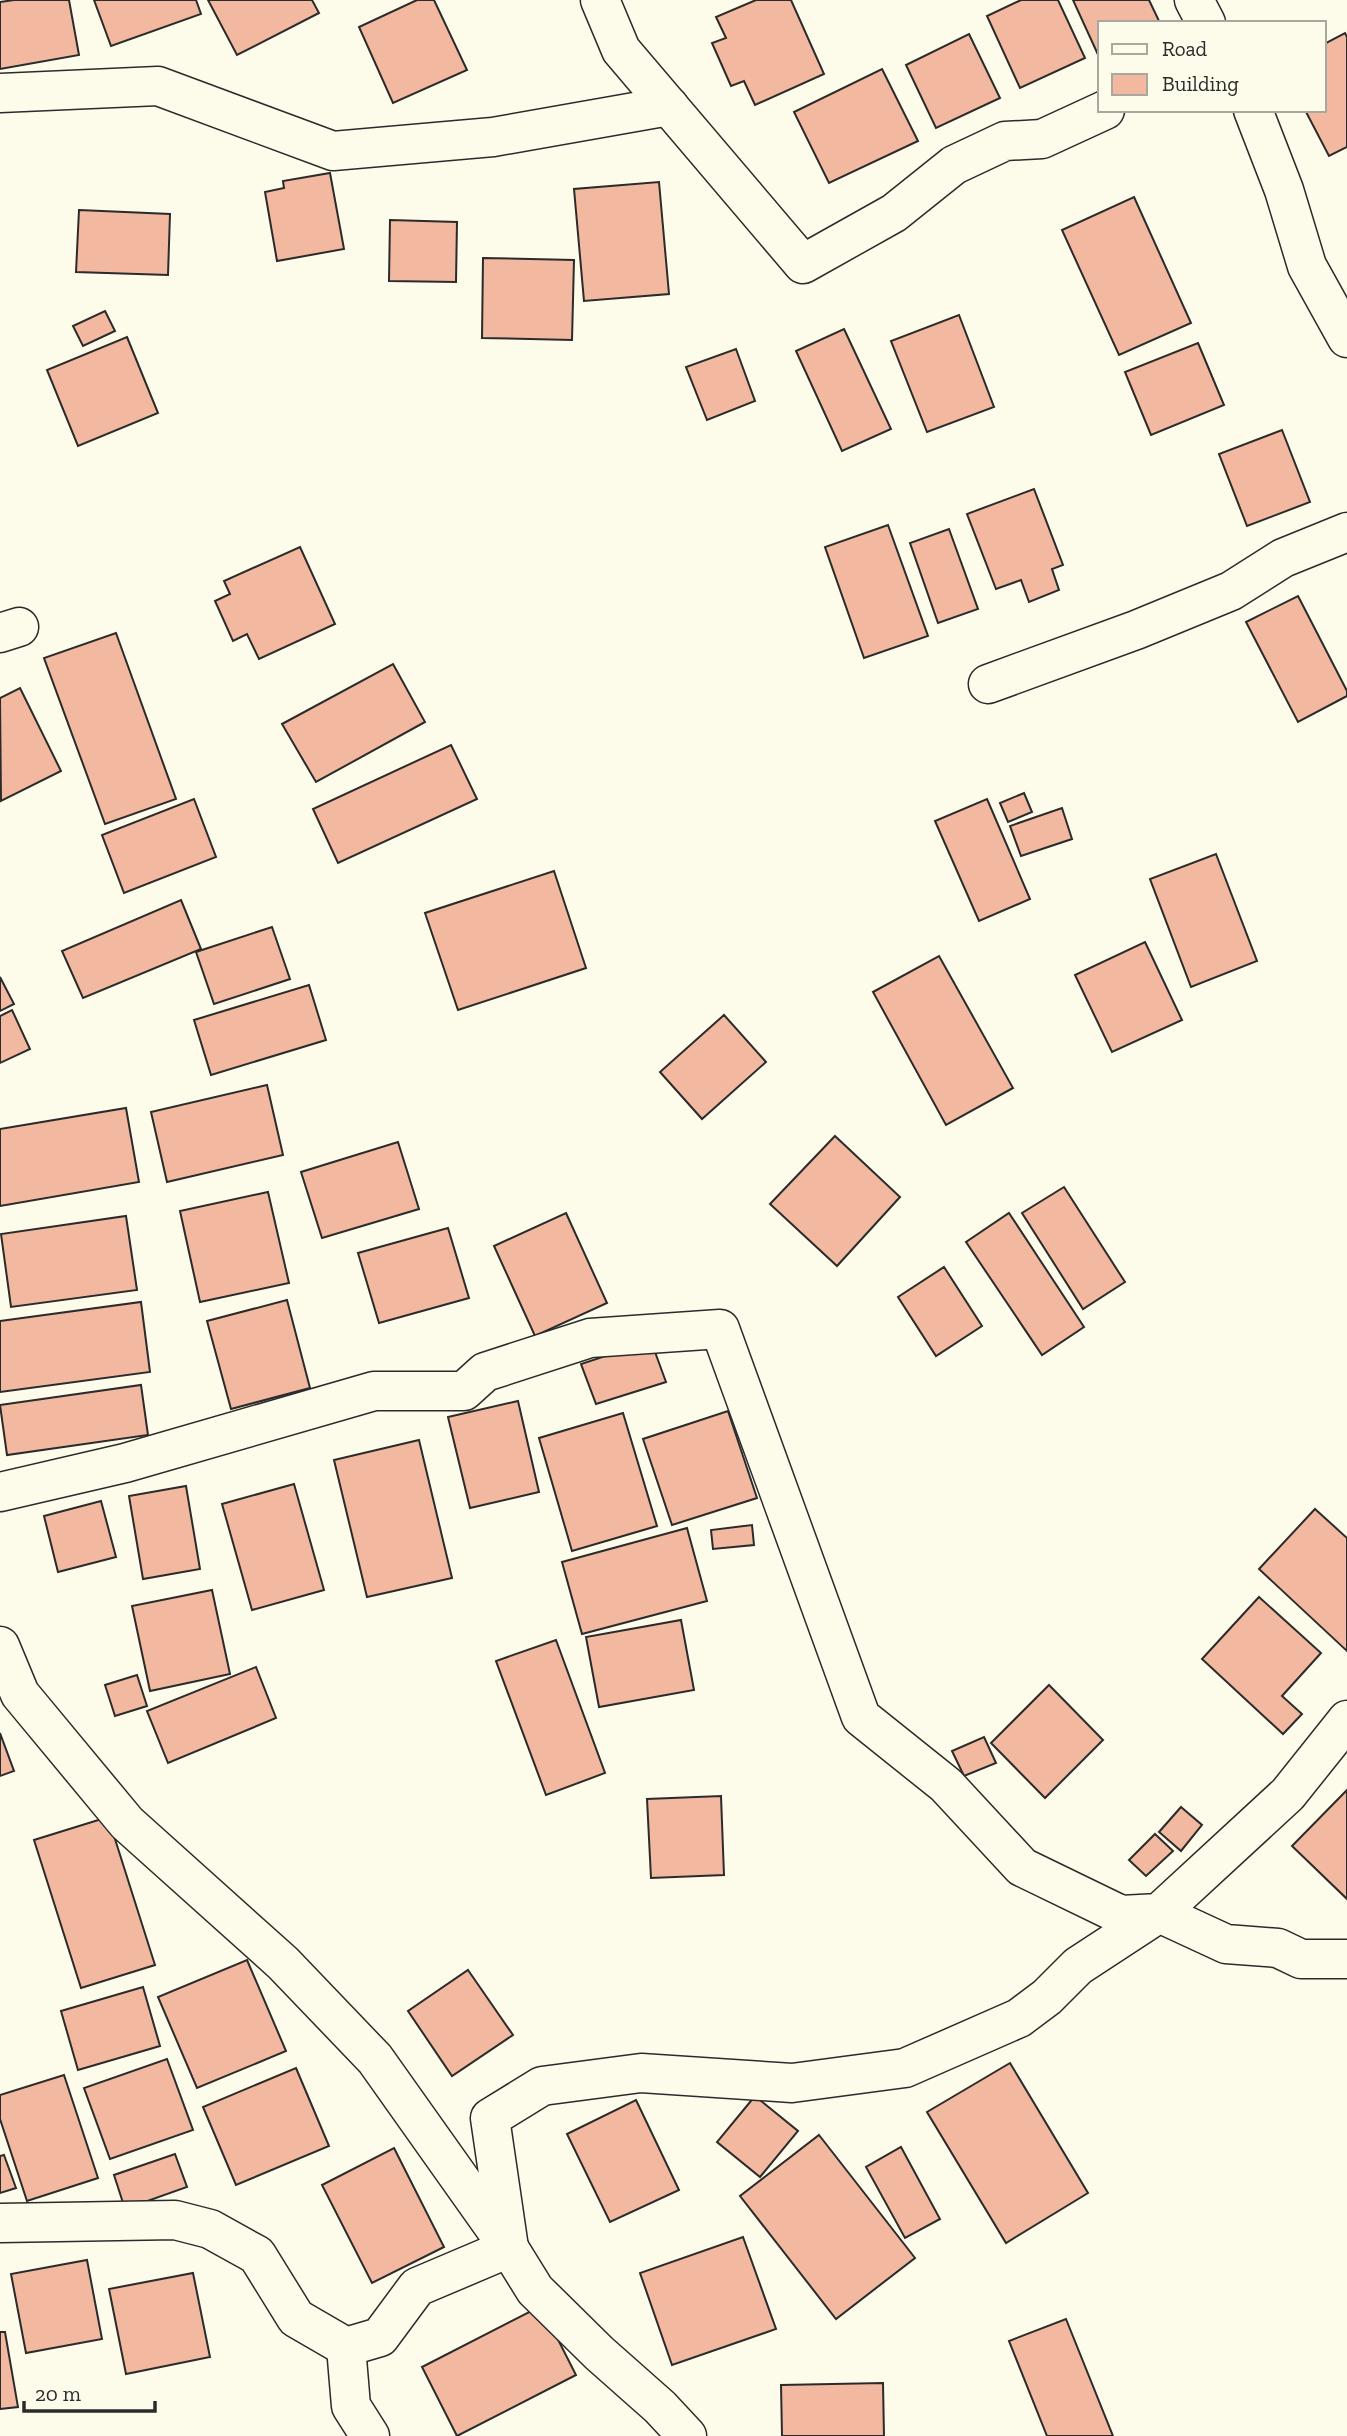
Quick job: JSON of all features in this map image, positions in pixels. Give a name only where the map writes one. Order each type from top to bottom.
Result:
[{"type":"street","points":[[600,0],[621,50],[803,264],[894,213],[954,164],[1004,141],[1042,139],[1101,112]]},
{"type":"street","points":[[1194,0],[1205,21]]},
{"type":"street","points":[[0,93],[158,86],[333,151],[494,137],[669,106]]},
{"type":"street","points":[[1254,112],[1284,190],[1307,266],[1347,338]]},
{"type":"street","points":[[988,684],[1136,630],[1231,591],[1283,558],[1347,532]]},
{"type":"street","points":[[0,1492],[125,1463],[374,1391],[464,1391],[485,1372],[590,1338],[720,1329],[861,1717],[946,1784],[1022,1867],[1121,1915],[1159,1913],[1226,1944],[1278,1948],[1301,1959],[1347,1959]]},
{"type":"street","points":[[0,1646],[20,1694],[127,1823],[283,1963],[375,2059],[509,2248],[534,2290],[660,2407],[687,2436]]},
{"type":"street","points":[[509,2248],[490,2118],[542,2087],[641,2073],[792,2083],[905,2068],[1019,2018],[1047,1997],[1078,1966],[1159,1913],[1288,1794],[1347,1720]]},
{"type":"street","points":[[0,2223],[175,2220],[210,2229],[257,2255],[296,2318],[346,2347],[380,2337],[417,2287],[509,2248]]},
{"type":"street","points":[[346,2347],[351,2406],[370,2436]]},
{"type":"building","points":[[69,0],[79,55],[0,69],[0,2]]},
{"type":"building","points":[[94,0],[196,0],[201,14],[111,46]]},
{"type":"building","points":[[208,0],[312,0],[319,13],[237,55]]},
{"type":"building","points":[[417,0],[434,0],[467,70],[393,103],[359,27]]},
{"type":"building","points":[[756,0],[791,0],[824,74],[755,105],[744,81],[731,86],[712,43],[726,38],[716,17]]},
{"type":"building","points":[[1021,0],[1058,0],[1085,58],[1020,88],[987,16]]},
{"type":"building","points":[[1073,0],[1149,0],[1159,21],[1098,21],[1098,55]]},
{"type":"building","points":[[1345,33],[1347,37],[1347,147],[1329,156],[1306,112],[1326,112],[1326,43]]},
{"type":"building","points":[[969,34],[1000,98],[936,128],[906,65]]},
{"type":"building","points":[[882,69],[918,141],[829,183],[794,112]]},
{"type":"building","points":[[330,173],[344,249],[277,261],[265,192],[284,188],[283,181]]},
{"type":"building","points":[[659,182],[669,294],[584,301],[574,189]]},
{"type":"building","points":[[1134,197],[1191,323],[1119,355],[1062,230]]},
{"type":"building","points":[[79,210],[170,214],[168,275],[76,272]]},
{"type":"building","points":[[390,220],[457,222],[456,282],[389,281]]},
{"type":"building","points":[[483,258],[574,260],[572,340],[482,338]]},
{"type":"building","points":[[105,311],[115,331],[83,346],[73,326]]},
{"type":"building","points":[[959,315],[994,407],[927,432],[891,341]]},
{"type":"building","points":[[844,329],[891,429],[842,451],[796,351]]},
{"type":"building","points":[[127,337],[158,413],[78,446],[47,370]]},
{"type":"building","points":[[1198,343],[1224,405],[1151,435],[1125,372]]},
{"type":"building","points":[[736,349],[755,401],[707,420],[686,367]]},
{"type":"building","points":[[1282,430],[1310,502],[1247,526],[1219,454]]},
{"type":"building","points":[[1034,489],[1063,565],[1052,569],[1059,590],[1029,602],[1021,580],[996,589],[967,514]]},
{"type":"building","points":[[888,525],[928,636],[864,658],[825,547]]},
{"type":"building","points":[[949,529],[978,609],[938,623],[910,543]]},
{"type":"building","points":[[300,547],[335,624],[259,659],[247,634],[233,641],[215,601],[230,594],[224,581]]},
{"type":"building","points":[[1298,596],[1347,691],[1347,696],[1298,722],[1246,622]]},
{"type":"building","points":[[116,633],[176,799],[105,824],[44,658]]},
{"type":"building","points":[[393,664],[425,722],[316,782],[282,724]]},
{"type":"building","points":[[20,688],[61,771],[1,801],[0,698]]},
{"type":"building","points":[[451,745],[477,799],[338,863],[313,809]]},
{"type":"building","points":[[1024,793],[1032,812],[1008,822],[1000,803]]},
{"type":"building","points":[[194,799],[216,857],[124,893],[102,835]]},
{"type":"building","points":[[987,799],[1030,899],[979,921],[935,821]]},
{"type":"building","points":[[1062,808],[1072,839],[1021,856],[1010,826]]},
{"type":"building","points":[[1216,854],[1257,961],[1191,987],[1150,879]]},
{"type":"building","points":[[554,871],[586,968],[458,1010],[425,913]]},
{"type":"building","points":[[181,900],[201,949],[83,998],[62,951]]},
{"type":"building","points":[[272,927],[290,979],[214,1004],[196,952]]},
{"type":"building","points":[[1145,942],[1182,1020],[1112,1052],[1075,975]]},
{"type":"building","points":[[939,956],[1013,1088],[946,1125],[873,992]]},
{"type":"building","points":[[0,977],[14,1004],[0,1011]]},
{"type":"building","points":[[309,985],[326,1040],[211,1075],[194,1020]]},
{"type":"building","points":[[12,1010],[30,1049],[0,1063],[0,1016]]},
{"type":"building","points":[[724,1015],[766,1062],[702,1119],[660,1072]]},
{"type":"building","points":[[267,1085],[283,1155],[167,1182],[151,1112]]},
{"type":"building","points":[[126,1108],[139,1182],[0,1206],[0,1129]]},
{"type":"building","points":[[835,1136],[900,1197],[837,1266],[770,1204]]},
{"type":"building","points":[[398,1142],[419,1209],[322,1238],[301,1172]]},
{"type":"building","points":[[1064,1187],[1125,1282],[1083,1309],[1022,1213]]},
{"type":"building","points":[[268,1192],[289,1283],[200,1302],[180,1211]]},
{"type":"building","points":[[566,1213],[607,1303],[535,1336],[494,1246]]},
{"type":"building","points":[[1009,1213],[1084,1327],[1042,1355],[966,1242]]},
{"type":"building","points":[[126,1216],[137,1290],[11,1307],[1,1234]]},
{"type":"building","points":[[448,1228],[469,1298],[379,1323],[358,1253]]},
{"type":"building","points":[[944,1267],[982,1326],[936,1356],[898,1297]]},
{"type":"building","points":[[287,1300],[310,1388],[231,1409],[207,1321]]},
{"type":"building","points":[[141,1302],[150,1372],[0,1392],[0,1321]]},
{"type":"building","points":[[651,1341],[666,1382],[596,1404],[581,1364]]},
{"type":"building","points":[[141,1385],[148,1435],[7,1455],[0,1405]]},
{"type":"building","points":[[518,1401],[539,1492],[470,1508],[448,1417]]},
{"type":"building","points":[[728,1411],[757,1498],[672,1525],[643,1439]]},
{"type":"building","points":[[623,1413],[657,1526],[572,1551],[539,1438]]},
{"type":"building","points":[[419,1440],[452,1578],[367,1597],[334,1460]]},
{"type":"building","points":[[294,1484],[324,1590],[252,1610],[222,1504]]},
{"type":"building","points":[[186,1486],[200,1569],[143,1579],[129,1496]]},
{"type":"building","points":[[101,1501],[116,1557],[58,1572],[44,1516]]},
{"type":"building","points":[[1315,1509],[1347,1538],[1347,1651],[1259,1569]]},
{"type":"building","points":[[752,1525],[754,1545],[713,1549],[711,1530]]},
{"type":"building","points":[[687,1528],[707,1601],[582,1634],[562,1562]]},
{"type":"building","points":[[212,1590],[230,1674],[150,1691],[132,1606]]},
{"type":"building","points":[[1259,1597],[1321,1653],[1282,1696],[1302,1714],[1283,1734],[1202,1659]]},
{"type":"building","points":[[681,1620],[694,1690],[599,1707],[586,1637]]},
{"type":"building","points":[[556,1640],[605,1773],[546,1795],[496,1661]]},
{"type":"building","points":[[256,1667],[276,1718],[168,1763],[147,1711]]},
{"type":"building","points":[[137,1675],[147,1706],[115,1716],[105,1685]]},
{"type":"building","points":[[1049,1685],[1103,1740],[1045,1798],[991,1743]]},
{"type":"building","points":[[0,1733],[14,1771],[0,1776]]},
{"type":"building","points":[[984,1737],[996,1763],[964,1776],[952,1751]]},
{"type":"building","points":[[1347,1790],[1347,1899],[1292,1846]]},
{"type":"building","points":[[721,1796],[724,1875],[651,1878],[647,1799]]},
{"type":"building","points":[[1181,1807],[1202,1825],[1181,1851],[1159,1832]]},
{"type":"building","points":[[108,1817],[155,1965],[81,1988],[34,1840]]},
{"type":"building","points":[[1155,1834],[1173,1851],[1146,1876],[1129,1860]]},
{"type":"building","points":[[247,1960],[286,2051],[197,2088],[158,1997]]},
{"type":"building","points":[[468,1970],[513,2035],[452,2076],[408,2011]]},
{"type":"building","points":[[143,1987],[160,2046],[78,2070],[61,2011]]},
{"type":"building","points":[[167,2059],[193,2130],[110,2159],[84,2088]]},
{"type":"building","points":[[1010,2063],[1088,2193],[1006,2243],[927,2112]]},
{"type":"building","points":[[296,2068],[329,2146],[236,2185],[203,2107]]},
{"type":"building","points":[[64,2075],[98,2178],[27,2201],[0,2119],[0,2095]]},
{"type":"building","points":[[755,2096],[798,2131],[760,2177],[717,2142]]},
{"type":"building","points":[[636,2100],[679,2190],[610,2222],[567,2134]]},
{"type":"building","points":[[819,2135],[915,2258],[836,2319],[740,2196]]},
{"type":"building","points":[[901,2147],[940,2219],[905,2238],[866,2167]]},
{"type":"building","points":[[394,2148],[444,2247],[372,2283],[322,2185]]},
{"type":"building","points":[[175,2154],[187,2187],[125,2209],[114,2175]]},
{"type":"building","points":[[4,2155],[16,2188],[0,2193],[0,2156]]},
{"type":"building","points":[[743,2237],[776,2329],[672,2365],[640,2273]]},
{"type":"building","points":[[87,2260],[102,2339],[26,2353],[11,2274]]},
{"type":"building","points":[[193,2273],[210,2357],[126,2374],[109,2289]]},
{"type":"building","points":[[541,2306],[576,2375],[457,2436],[422,2367]]},
{"type":"building","points":[[1066,2319],[1113,2436],[1047,2436],[1009,2341]]},
{"type":"building","points":[[0,2332],[5,2332],[18,2407],[0,2409]]},
{"type":"building","points":[[883,2383],[884,2436],[782,2436],[781,2385]]}]
